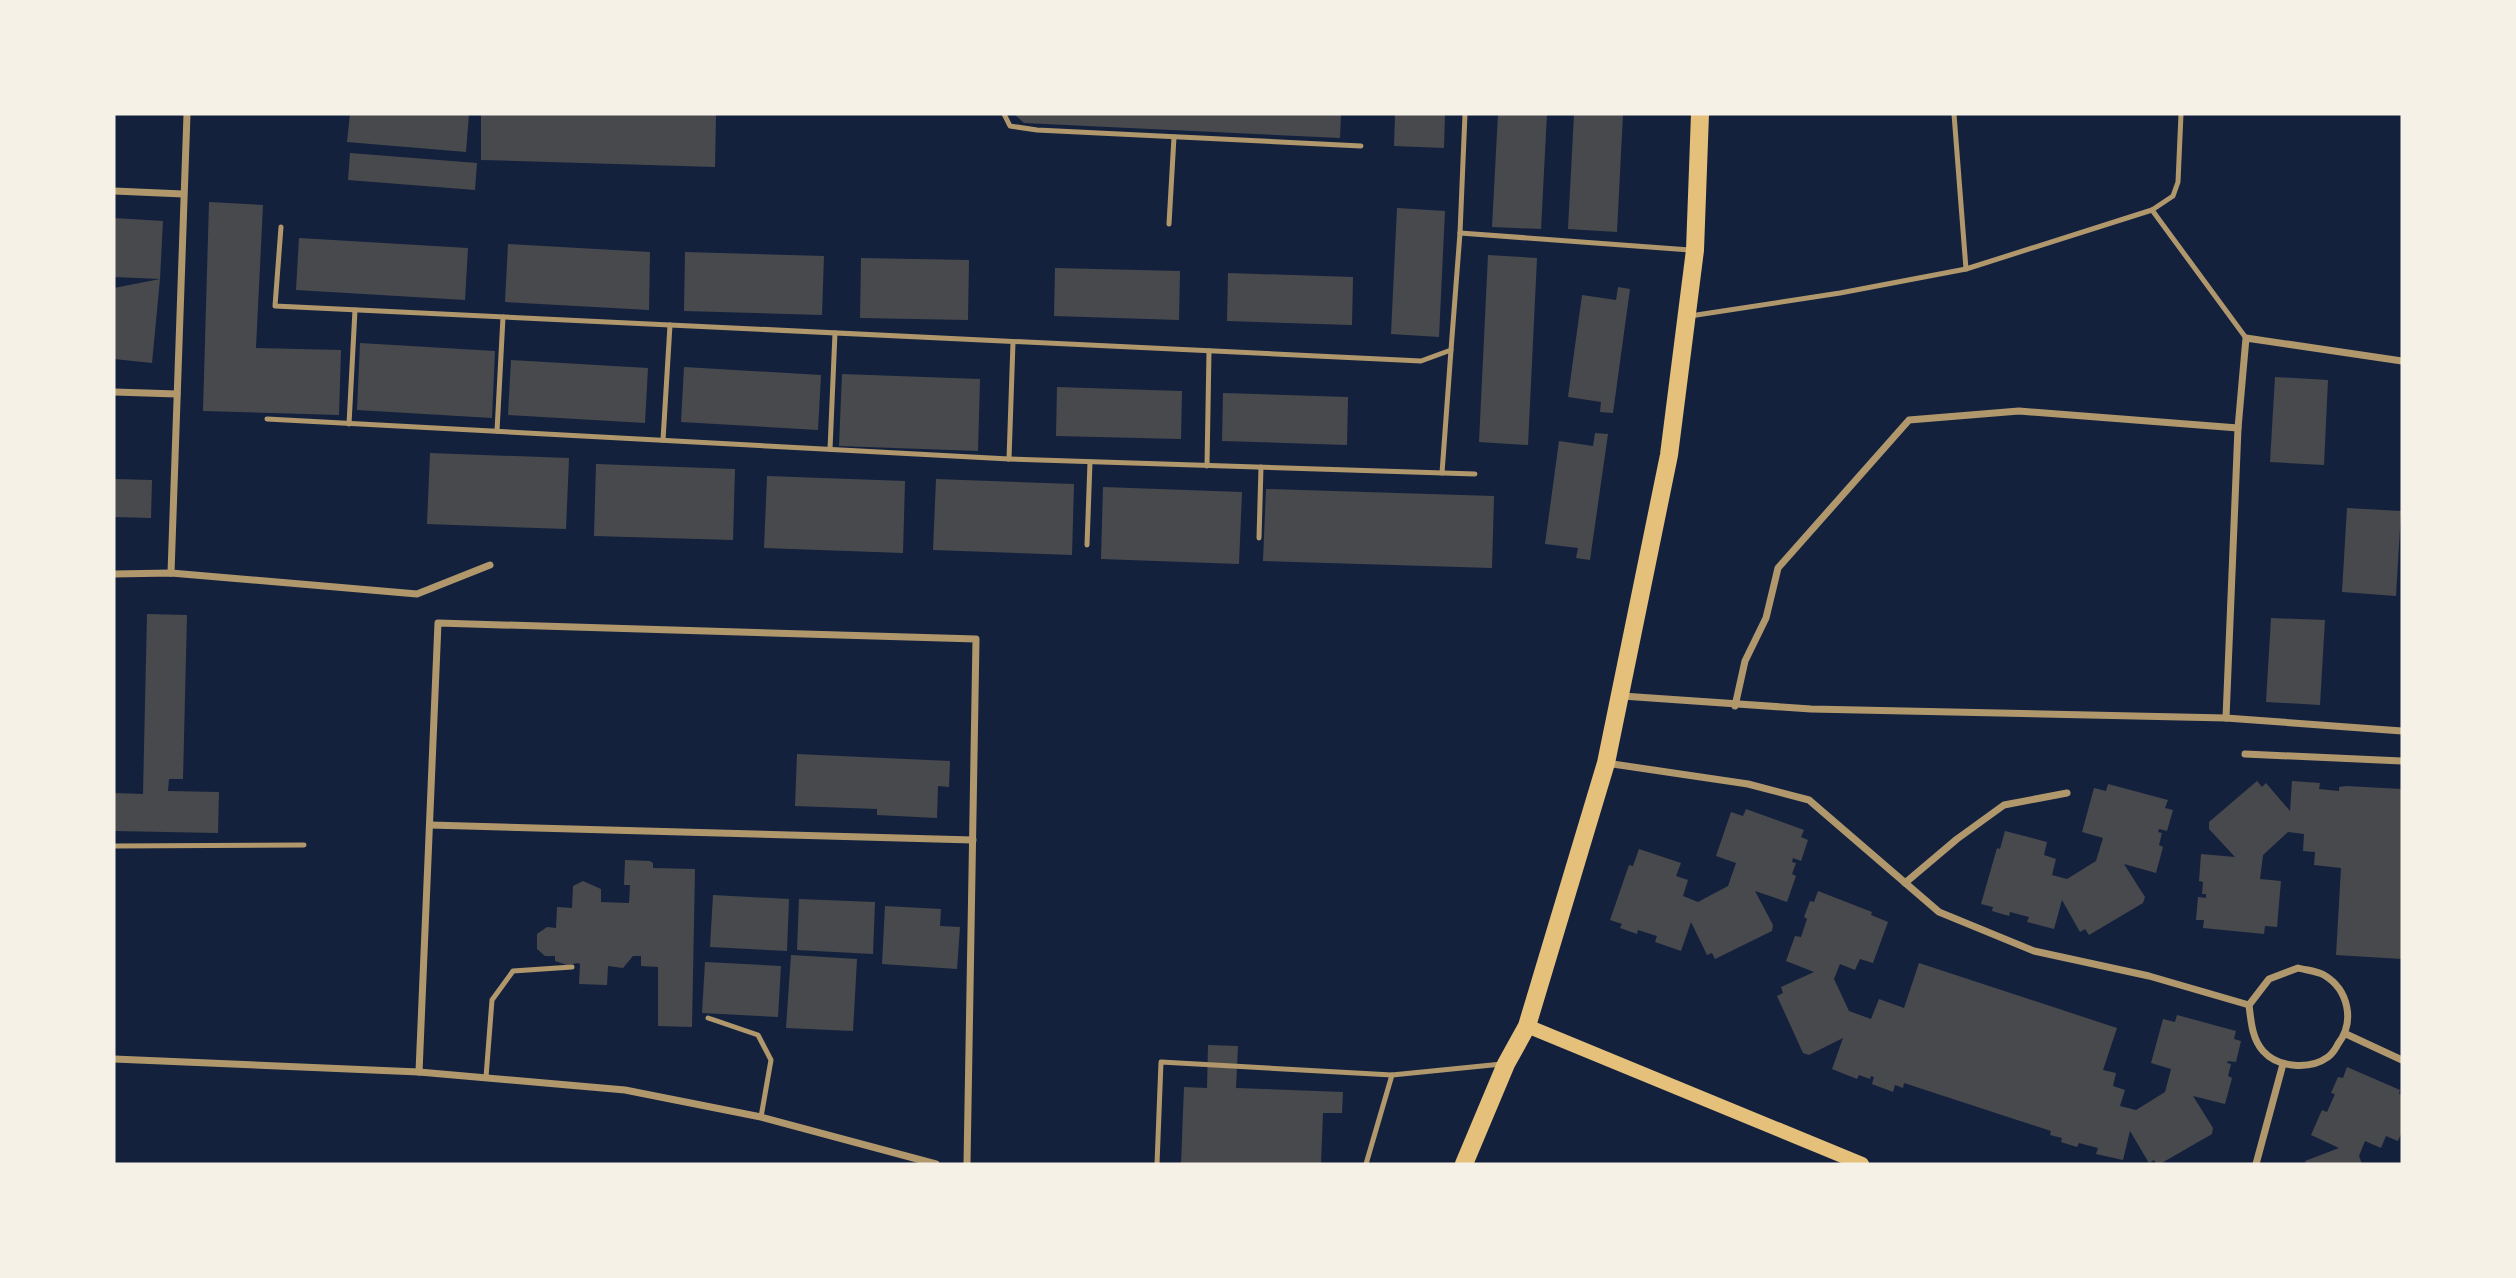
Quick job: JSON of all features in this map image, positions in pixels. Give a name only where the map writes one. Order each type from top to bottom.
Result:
[{"type":"main road","points":[[1464,1164],[1506,1064],[1527,1026],[1606,763],[1669,455],[1695,250],[1700,114]]},
{"type":"main road","points":[[1527,1026],[1862,1164]]},
{"type":"street","points":[[171,573],[187,114]]},
{"type":"street","points":[[114,191],[183,194]]},
{"type":"street","points":[[2226,718],[2238,428],[2246,338],[2402,361]]},
{"type":"street","points":[[114,392],[177,394]]},
{"type":"street","points":[[1735,706],[1745,661],[1766,618],[1778,568],[1909,420],[2019,411],[2238,428]]},
{"type":"street","points":[[114,573],[171,573],[417,594],[490,565]]},
{"type":"street","points":[[419,1072],[439,623],[976,639],[967,1164]]},
{"type":"street","points":[[1621,696],[1735,706],[2226,718],[2402,731]]},
{"type":"street","points":[[2245,754],[2402,761]]},
{"type":"street","points":[[1606,763],[1748,783],[1809,800],[1939,912],[2034,951],[2149,976],[2249,1005]]},
{"type":"street","points":[[1905,883],[1957,839],[2004,805],[2067,793]]},
{"type":"street","points":[[430,825],[972,840]]},
{"type":"street","points":[[2298,968],[2323,974],[2343,993],[2349,1013],[2346,1034],[2329,1057],[2307,1066],[2283,1064],[2263,1052],[2252,1030],[2249,1005],[2269,979],[2298,968]]},
{"type":"street","points":[[2346,1034],[2402,1059]]},
{"type":"street","points":[[114,1059],[419,1072],[625,1090],[761,1117],[936,1164]]},
{"type":"street","points":[[2256,1164],[2283,1064]]},
{"type":"lane","points":[[1004,114],[1010,126],[1037,130],[1361,146]]},
{"type":"lane","points":[[1442,474],[1460,233],[1465,114]]},
{"type":"lane","points":[[1954,114],[1966,269]]},
{"type":"lane","points":[[1687,316],[1840,293],[1966,269],[2152,210],[2173,197],[2178,182],[2181,114]]},
{"type":"lane","points":[[1169,224],[1174,137]]},
{"type":"lane","points":[[2152,210],[2246,338]]},
{"type":"lane","points":[[281,227],[275,306],[1420,361],[1451,350]]},
{"type":"lane","points":[[1460,233],[1695,250]]},
{"type":"lane","points":[[349,424],[355,310]]},
{"type":"lane","points":[[497,431],[503,317]]},
{"type":"lane","points":[[663,440],[670,325]]},
{"type":"lane","points":[[830,450],[835,333]]},
{"type":"lane","points":[[1009,459],[1013,342]]},
{"type":"lane","points":[[1207,466],[1209,351]]},
{"type":"lane","points":[[267,419],[1009,459],[1475,474]]},
{"type":"lane","points":[[1087,545],[1090,462]]},
{"type":"lane","points":[[1259,538],[1261,467]]},
{"type":"lane","points":[[114,845],[304,845]]},
{"type":"lane","points":[[486,1077],[492,1000],[513,971],[572,967]]},
{"type":"lane","points":[[708,1018],[758,1035],[771,1060],[761,1117]]},
{"type":"lane","points":[[1157,1164],[1161,1062],[1392,1075],[1506,1064]]},
{"type":"lane","points":[[1366,1164],[1392,1075]]},
{"type":"building","points":[[350,114],[469,114],[466,152],[347,142]]},
{"type":"building","points":[[481,114],[716,114],[715,167],[481,160]]},
{"type":"building","points":[[1014,114],[1341,114],[1340,138],[1024,123]]},
{"type":"building","points":[[1395,114],[1445,114],[1444,148],[1394,146]]},
{"type":"building","points":[[1498,114],[1547,114],[1541,229],[1492,227]]},
{"type":"building","points":[[1574,114],[1623,114],[1617,232],[1568,229]]},
{"type":"building","points":[[350,153],[477,163],[475,190],[348,180]]},
{"type":"building","points":[[209,202],[263,205],[256,348],[341,350],[339,415],[203,411]]},
{"type":"building","points":[[1397,208],[1445,211],[1439,337],[1391,334]]},
{"type":"building","points":[[114,218],[163,221],[160,279],[114,277]]},
{"type":"building","points":[[299,238],[468,248],[465,300],[296,290]]},
{"type":"building","points":[[508,244],[650,252],[649,310],[505,302]]},
{"type":"building","points":[[685,252],[824,256],[822,315],[684,311]]},
{"type":"building","points":[[1488,255],[1537,258],[1528,445],[1479,442]]},
{"type":"building","points":[[861,258],[969,260],[968,320],[860,318]]},
{"type":"building","points":[[1055,268],[1180,271],[1179,320],[1054,316]]},
{"type":"building","points":[[1228,273],[1353,277],[1352,325],[1227,321]]},
{"type":"building","points":[[160,279],[152,363],[114,359],[114,288]]},
{"type":"building","points":[[1618,287],[1630,289],[1613,413],[1600,412],[1601,402],[1568,397],[1582,295],[1616,300]]},
{"type":"building","points":[[360,343],[495,351],[492,418],[357,410]]},
{"type":"building","points":[[511,360],[648,368],[645,423],[508,415]]},
{"type":"building","points":[[684,367],[821,375],[818,430],[681,422]]},
{"type":"building","points":[[842,374],[980,379],[978,451],[839,446]]},
{"type":"building","points":[[2275,377],[2328,380],[2324,465],[2270,462]]},
{"type":"building","points":[[1057,387],[1182,391],[1181,439],[1056,436]]},
{"type":"building","points":[[1223,393],[1348,397],[1347,445],[1222,441]]},
{"type":"building","points":[[1595,433],[1608,434],[1590,560],[1576,558],[1578,548],[1545,544],[1559,441],[1593,446]]},
{"type":"building","points":[[430,453],[569,458],[566,529],[427,524]]},
{"type":"building","points":[[596,464],[735,469],[733,540],[594,536]]},
{"type":"building","points":[[767,476],[905,481],[903,553],[764,548]]},
{"type":"building","points":[[114,479],[152,480],[151,518],[114,517]]},
{"type":"building","points":[[936,479],[1074,484],[1072,555],[933,550]]},
{"type":"building","points":[[1103,487],[1242,492],[1239,564],[1101,559]]},
{"type":"building","points":[[1266,489],[1494,496],[1492,568],[1263,561]]},
{"type":"building","points":[[2347,508],[2401,511],[2396,596],[2342,592]]},
{"type":"building","points":[[147,614],[187,615],[183,779],[169,779],[168,791],[219,792],[218,833],[114,831],[114,793],[143,794]]},
{"type":"building","points":[[2271,618],[2325,620],[2320,705],[2266,702]]},
{"type":"building","points":[[797,754],[950,761],[949,787],[938,786],[937,818],[877,815],[877,809],[795,806]]},
{"type":"building","points":[[2257,781],[2262,787],[2266,783],[2290,811],[2292,781],[2320,783],[2319,789],[2339,791],[2339,787],[2346,786],[2402,789],[2402,959],[2336,955],[2341,868],[2314,865],[2315,852],[2303,851],[2304,834],[2288,832],[2263,855],[2260,879],[2281,881],[2277,927],[2265,926],[2264,934],[2203,928],[2204,920],[2196,920],[2198,897],[2206,898],[2206,894],[2202,894],[2203,882],[2199,881],[2201,854],[2235,857],[2209,829],[2209,822]]},
{"type":"building","points":[[2108,784],[2168,800],[2165,808],[2173,810],[2167,831],[2159,829],[2158,832],[2162,833],[2159,845],[2163,847],[2156,873],[2124,864],[2145,897],[2143,903],[2089,935],[2085,929],[2080,932],[2062,900],[2054,929],[2027,922],[2029,917],[2010,912],[2009,916],[1992,911],[1993,907],[1981,904],[1997,848],[2000,849],[2005,831],[2047,842],[2044,855],[2056,859],[2052,875],[2067,879],[2096,861],[2103,838],[2082,832],[2094,788],[2106,791]]},
{"type":"building","points":[[1746,809],[1804,830],[1801,837],[1808,840],[1801,861],[1793,858],[1792,862],[1796,863],[1792,874],[1796,876],[1787,902],[1755,891],[1773,925],[1772,931],[1715,959],[1712,953],[1707,955],[1691,922],[1681,951],[1655,942],[1657,936],[1638,930],[1637,934],[1620,928],[1622,924],[1610,920],[1629,865],[1633,866],[1639,849],[1681,863],[1676,876],[1688,880],[1683,896],[1698,902],[1728,886],[1736,863],[1716,856],[1731,812],[1743,816]]},
{"type":"building","points":[[625,860],[650,861],[653,868],[695,869],[692,1027],[658,1026],[658,967],[641,966],[641,956],[633,956],[623,968],[608,966],[607,985],[579,984],[580,964],[567,965],[555,961],[555,956],[545,956],[537,949],[537,934],[547,927],[556,928],[557,907],[572,908],[573,886],[583,881],[601,889],[601,902],[629,903],[630,885],[624,885]]},
{"type":"building","points":[[1818,891],[1872,912],[1871,915],[1888,922],[1873,963],[1860,959],[1855,970],[1840,964],[1834,979],[1849,1011],[1871,1019],[1879,999],[1904,1008],[1919,963],[2117,1028],[2103,1070],[2116,1073],[2113,1086],[2125,1090],[2120,1106],[2136,1110],[2165,1092],[2171,1069],[2151,1063],[2163,1019],[2175,1022],[2177,1015],[2236,1031],[2234,1039],[2241,1041],[2236,1062],[2227,1063],[2231,1064],[2228,1076],[2232,1078],[2225,1104],[2193,1096],[2213,1128],[2212,1134],[2156,1164],[2154,1160],[2149,1163],[2130,1131],[2123,1160],[2096,1154],[2098,1148],[2079,1143],[2077,1147],[2061,1142],[2062,1138],[2050,1135],[2051,1131],[1904,1083],[1903,1088],[1895,1085],[1893,1092],[1872,1084],[1874,1077],[1871,1076],[1870,1079],[1859,1075],[1857,1079],[1832,1069],[1843,1038],[1809,1055],[1803,1053],[1777,996],[1783,993],[1781,987],[1814,972],[1786,961],[1795,936],[1801,937],[1807,919],[1804,917],[1810,901],[1814,902]]},
{"type":"building","points":[[713,895],[789,899],[787,951],[710,947]]},
{"type":"building","points":[[799,899],[875,902],[873,954],[797,950]]},
{"type":"building","points":[[885,906],[941,909],[940,926],[960,927],[957,969],[882,964]]},
{"type":"building","points":[[791,955],[857,959],[853,1031],[786,1028]]},
{"type":"building","points":[[705,962],[781,966],[778,1017],[702,1013]]},
{"type":"building","points":[[1208,1045],[1238,1046],[1236,1088],[1343,1092],[1342,1113],[1323,1113],[1321,1164],[1181,1164],[1184,1087],[1207,1088]]},
{"type":"building","points":[[2347,1067],[2400,1090],[2402,1132],[2398,1141],[2386,1136],[2381,1148],[2365,1141],[2359,1156],[2362,1164],[2306,1164],[2305,1161],[2339,1148],[2311,1135],[2322,1110],[2327,1112],[2335,1094],[2331,1093],[2338,1077],[2343,1078]]}]
